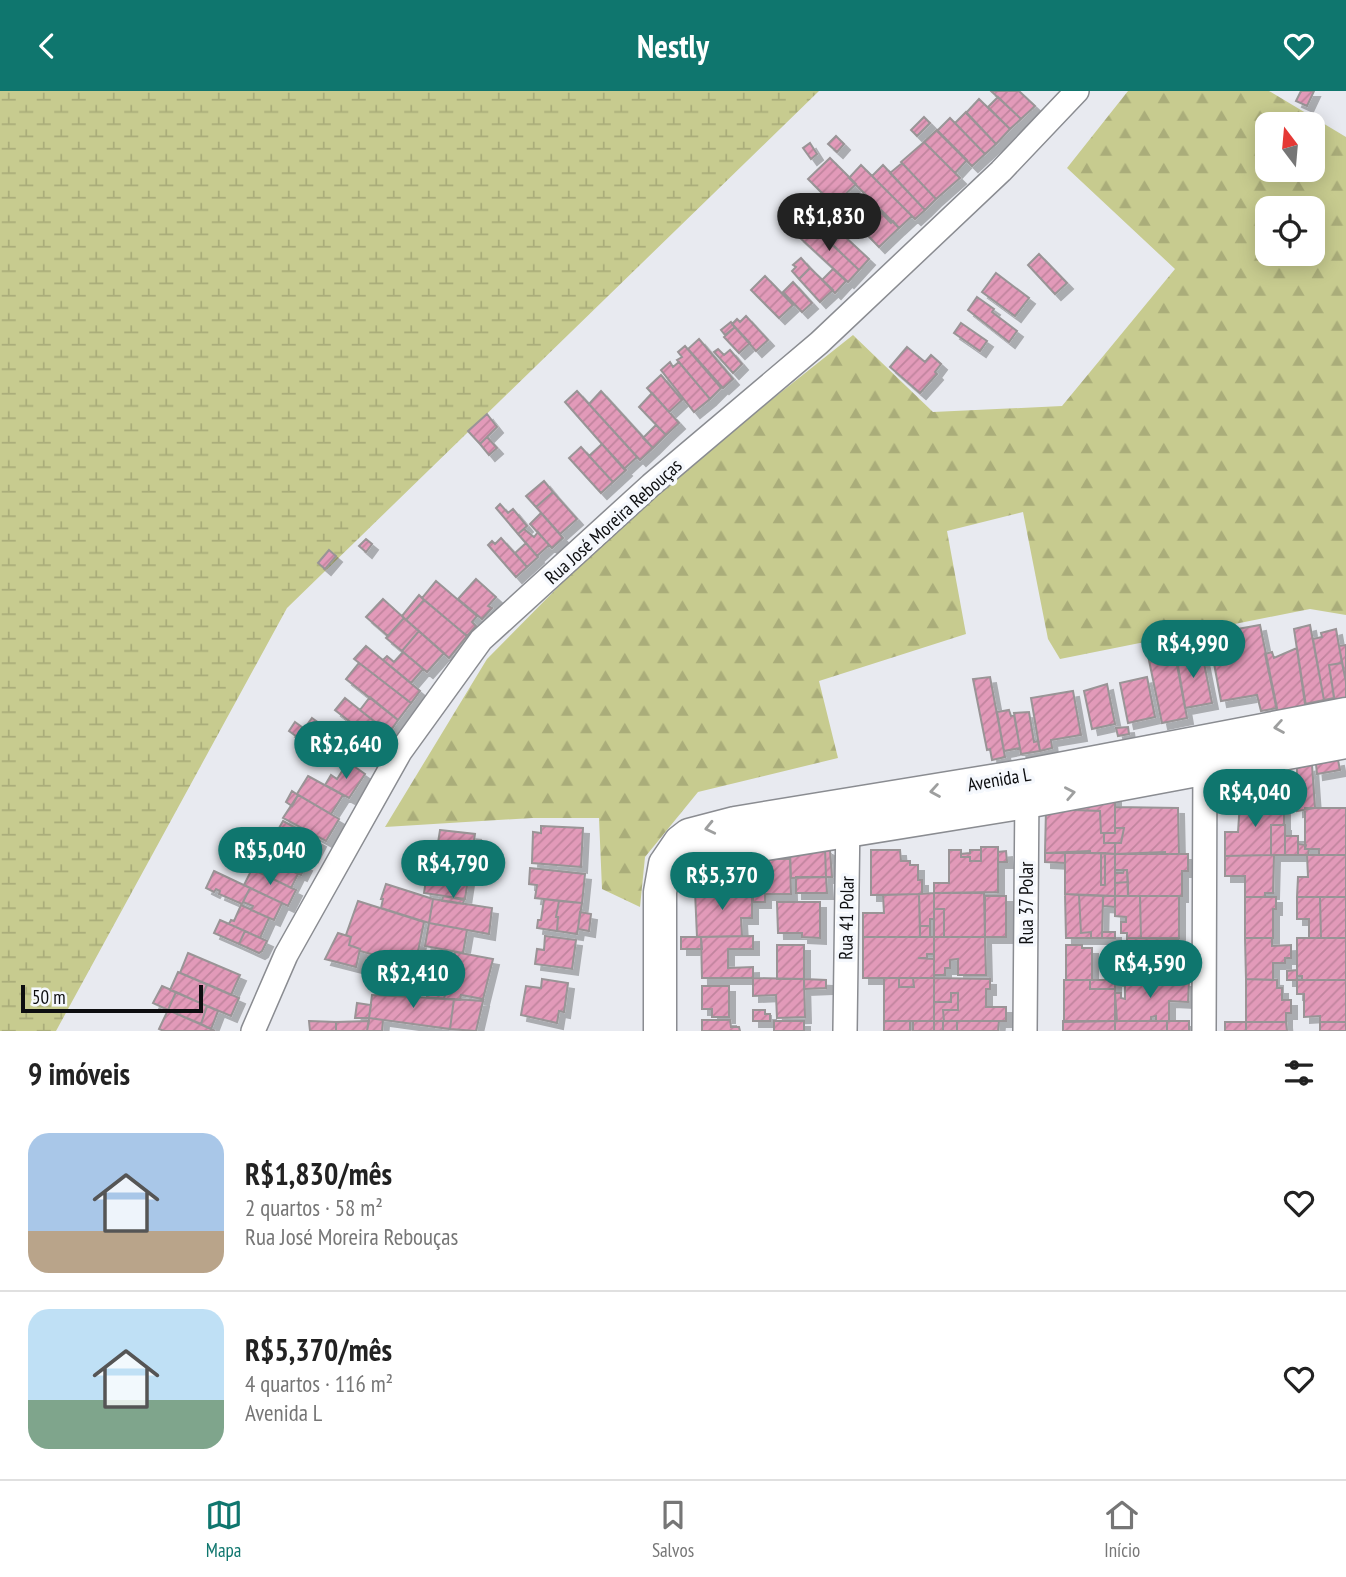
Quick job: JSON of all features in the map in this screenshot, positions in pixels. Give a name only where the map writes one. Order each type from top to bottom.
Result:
[{"type":"street","name":"Rua José Moreira Rebouças","points":[[253,1031],[286,955],[400,752],[481,640],[651,485],[819,344],[1001,171],[1077,91]]},
{"type":"street","name":"Avenida L","points":[[660,1031],[660,893],[665,864],[848,818],[1205,754],[1346,714]]},
{"type":"street","name":"Avenida L","points":[[1205,754],[1346,742]]},
{"type":"street","points":[[1204,1031],[1205,754]]},
{"type":"street","name":"Rua 37 Polar","points":[[1025,1031],[1027,788]]},
{"type":"street","name":"Rua 41 Polar","points":[[845,1031],[848,818]]},
{"type":"green space","points":[[0,91],[819,91],[287,608],[56,1031],[0,1031]]},
{"type":"green space","points":[[1128,91],[1269,91],[1304,112],[1255,112],[1255,182],[1325,182],[1325,124],[1346,137],[1346,615],[1310,609],[1060,659],[1048,639],[1023,512],[947,531],[966,634],[819,681],[838,758],[698,792],[645,857],[640,907],[602,889],[599,818],[532,818],[385,827],[487,659],[640,504],[853,335],[933,412],[1062,406],[1175,269],[1067,168]]},
{"type":"building","points":[[991,91],[1019,91],[1035,106],[1021,119]]},
{"type":"building","points":[[1301,91],[1314,91],[1307,106],[1296,101]]},
{"type":"building","points":[[998,97],[1021,119],[1010,129],[988,107]]},
{"type":"building","points":[[979,99],[1010,129],[996,144],[966,113]]},
{"type":"building","points":[[966,112],[996,144],[985,154],[955,123]]},
{"type":"building","points":[[924,117],[930,123],[917,136],[911,130]]},
{"type":"building","points":[[950,118],[985,154],[972,166],[937,131]]},
{"type":"building","points":[[937,130],[967,160],[955,173],[924,142]]},
{"type":"building","points":[[836,136],[844,144],[837,152],[828,144]]},
{"type":"building","points":[[924,142],[960,178],[936,199],[901,162]]},
{"type":"building","points":[[810,143],[817,154],[811,159],[803,148]]},
{"type":"building","points":[[830,158],[856,184],[834,205],[808,179]]},
{"type":"building","points":[[902,163],[936,199],[925,210],[890,173]]},
{"type":"building","points":[[861,165],[912,216],[899,228],[849,178]]},
{"type":"building","points":[[883,165],[925,210],[915,219],[872,176]]},
{"type":"building","points":[[847,194],[852,199],[844,207],[838,201]]},
{"type":"building","points":[[868,199],[899,228],[879,247],[847,214],[851,210],[854,213]]},
{"type":"building","points":[[810,224],[859,270],[848,282],[798,236]]},
{"type":"building","points":[[842,234],[869,259],[859,270],[832,244]]},
{"type":"building","points":[[1039,254],[1067,283],[1055,294],[1028,265]]},
{"type":"building","points":[[801,258],[810,268],[799,279],[792,271],[796,267],[793,265]]},
{"type":"building","points":[[810,268],[833,290],[820,302],[799,279]]},
{"type":"building","points":[[833,269],[846,281],[835,293],[822,280]]},
{"type":"building","points":[[996,273],[1029,298],[1015,316],[982,292]]},
{"type":"building","points":[[765,276],[793,305],[779,318],[751,290]]},
{"type":"building","points":[[793,282],[812,303],[802,312],[783,292]]},
{"type":"building","points":[[977,297],[1017,331],[1009,342],[968,310]]},
{"type":"building","points":[[746,316],[768,340],[756,351],[732,324],[737,319],[740,322]]},
{"type":"building","points":[[731,322],[735,327],[725,335],[721,330]]},
{"type":"building","points":[[961,323],[987,341],[980,351],[954,333]]},
{"type":"building","points":[[735,327],[750,343],[739,353],[724,337]]},
{"type":"building","points":[[699,339],[733,379],[723,388],[688,349]]},
{"type":"building","points":[[685,346],[721,388],[710,399],[677,360],[682,357],[678,352]]},
{"type":"building","points":[[907,347],[925,362],[931,355],[941,364],[935,372],[937,374],[920,393],[890,367]]},
{"type":"building","points":[[718,349],[724,355],[730,350],[742,364],[733,373],[714,352]]},
{"type":"building","points":[[670,362],[673,367],[679,362],[710,399],[694,412],[661,370]]},
{"type":"building","points":[[661,375],[682,400],[669,412],[647,388]]},
{"type":"building","points":[[577,391],[637,457],[624,469],[565,402]]},
{"type":"building","points":[[601,391],[653,448],[640,460],[589,404]]},
{"type":"building","points":[[652,393],[679,423],[666,435],[639,407]]},
{"type":"building","points":[[487,414],[497,427],[480,444],[468,431]]},
{"type":"building","points":[[656,425],[666,435],[653,448],[643,438]]},
{"type":"building","points":[[487,437],[497,448],[489,455],[480,444]]},
{"type":"building","points":[[602,444],[626,470],[613,482],[589,456]]},
{"type":"building","points":[[581,447],[613,482],[601,493],[569,458]]},
{"type":"building","points":[[544,481],[553,492],[536,507],[526,496]]},
{"type":"building","points":[[553,492],[577,519],[560,534],[536,507]]},
{"type":"building","points":[[500,504],[508,513],[513,509],[527,526],[518,534],[496,508]]},
{"type":"building","points":[[541,513],[563,538],[552,548],[530,524]]},
{"type":"building","points":[[524,529],[534,537],[538,532],[549,545],[537,556],[518,534]]},
{"type":"building","points":[[501,538],[527,567],[516,577],[488,545],[492,541],[495,544]]},
{"type":"building","points":[[366,539],[372,544],[366,552],[359,546]]},
{"type":"building","points":[[526,543],[538,557],[527,567],[515,553]]},
{"type":"building","points":[[329,550],[336,556],[325,569],[318,563]]},
{"type":"building","points":[[476,579],[496,597],[488,606],[492,608],[482,619],[458,599]]},
{"type":"building","points":[[436,581],[477,616],[472,622],[476,626],[467,636],[422,598]]},
{"type":"building","points":[[419,595],[424,600],[406,620],[402,616]]},
{"type":"building","points":[[383,599],[404,618],[388,636],[366,617]]},
{"type":"building","points":[[424,600],[467,636],[449,658],[406,620]]},
{"type":"building","points":[[404,618],[419,631],[402,651],[386,638]]},
{"type":"building","points":[[1260,625],[1277,708],[1261,711],[1257,695],[1221,701],[1210,642],[1216,641],[1215,633]]},
{"type":"building","points":[[1310,625],[1324,700],[1305,704],[1294,629]]},
{"type":"building","points":[[1336,629],[1342,663],[1329,665],[1334,698],[1324,700],[1313,639],[1322,637],[1321,633]]},
{"type":"building","points":[[419,631],[444,653],[427,672],[402,651]]},
{"type":"building","points":[[1170,635],[1170,638],[1173,637],[1187,718],[1162,723],[1145,641]]},
{"type":"building","points":[[1346,645],[1346,682],[1339,646]]},
{"type":"building","points":[[366,646],[420,691],[411,703],[354,659]]},
{"type":"building","points":[[1297,648],[1306,706],[1277,711],[1265,654],[1272,652],[1274,658]]},
{"type":"building","points":[[403,652],[423,669],[411,683],[383,660],[387,656],[394,662]]},
{"type":"building","points":[[1186,652],[1187,657],[1202,653],[1212,703],[1185,708],[1175,654]]},
{"type":"building","points":[[359,663],[411,703],[398,720],[346,679]]},
{"type":"building","points":[[1342,663],[1346,700],[1335,703],[1329,665]]},
{"type":"building","points":[[990,677],[1005,757],[992,760],[990,749],[987,750],[973,679]]},
{"type":"building","points":[[1147,677],[1155,717],[1128,723],[1120,683]]},
{"type":"building","points":[[1107,684],[1115,724],[1092,729],[1084,691]]},
{"type":"building","points":[[1073,691],[1081,735],[1051,740],[1052,748],[1040,751],[1031,698]]},
{"type":"building","points":[[370,697],[398,720],[389,733],[360,710]]},
{"type":"building","points":[[345,698],[389,733],[380,745],[335,710]]},
{"type":"building","points":[[1009,710],[1011,716],[1014,715],[1020,748],[1004,751],[997,712]]},
{"type":"building","points":[[1029,712],[1034,742],[1038,741],[1040,751],[1021,754],[1014,713]]},
{"type":"building","points":[[312,718],[333,733],[325,744],[304,729]]},
{"type":"building","points":[[295,722],[306,730],[300,739],[289,731]]},
{"type":"building","points":[[354,724],[382,746],[373,762],[343,740]]},
{"type":"building","points":[[1128,727],[1129,734],[1118,736],[1116,728]]},
{"type":"building","points":[[1338,760],[1340,770],[1317,774],[1316,764]]},
{"type":"building","points":[[348,762],[365,774],[349,798],[325,785],[331,775],[337,779]]},
{"type":"building","points":[[1312,765],[1315,808],[1297,811],[1297,768]]},
{"type":"building","points":[[308,776],[343,795],[331,814],[297,794]]},
{"type":"building","points":[[292,791],[298,795],[292,806],[286,802]]},
{"type":"building","points":[[298,795],[339,819],[326,841],[283,818]]},
{"type":"building","points":[[1115,795],[1115,833],[1101,833],[1100,811],[1077,810],[1077,804]]},
{"type":"building","points":[[1284,801],[1284,825],[1271,825],[1271,855],[1225,856],[1225,832],[1238,832],[1240,802]]},
{"type":"building","points":[[1115,807],[1178,808],[1179,854],[1115,854],[1115,843],[1121,843],[1124,828],[1115,828]]},
{"type":"building","points":[[1305,808],[1346,808],[1346,855],[1319,855],[1319,849],[1305,849]]},
{"type":"building","points":[[1046,809],[1100,811],[1104,843],[1115,843],[1115,854],[1090,851],[1045,853]]},
{"type":"building","points":[[283,821],[320,841],[312,856],[275,835]]},
{"type":"building","points":[[1271,825],[1285,825],[1285,855],[1271,855]]},
{"type":"building","points":[[541,826],[583,828],[581,867],[532,863],[533,832],[541,833]]},
{"type":"building","points":[[1115,828],[1124,828],[1121,843],[1104,843],[1104,833],[1115,833]]},
{"type":"building","points":[[440,830],[475,834],[465,899],[424,893],[428,867],[434,868]]},
{"type":"building","points":[[273,834],[284,841],[273,861],[262,854]]},
{"type":"building","points":[[1285,836],[1298,836],[1298,855],[1285,855]]},
{"type":"building","points":[[236,840],[298,874],[291,888],[227,856]]},
{"type":"building","points":[[284,841],[309,854],[301,875],[273,861]]},
{"type":"building","points":[[1298,844],[1306,845],[1305,849],[1309,849],[1308,855],[1298,855]]},
{"type":"building","points":[[981,847],[998,847],[998,892],[934,893],[934,883],[949,883],[949,850],[961,850],[961,857],[970,857],[970,861],[981,861]]},
{"type":"building","points":[[825,848],[830,851],[832,877],[826,877]]},
{"type":"building","points":[[825,848],[826,877],[791,878],[790,851]]},
{"type":"building","points":[[871,850],[900,850],[901,861],[918,865],[922,894],[871,895]]},
{"type":"building","points":[[970,850],[981,850],[981,861],[970,861],[970,857],[961,857],[961,854],[970,853]]},
{"type":"building","points":[[1006,851],[1007,862],[998,862],[998,852]]},
{"type":"building","points":[[1045,853],[1065,853],[1065,863],[1045,862]]},
{"type":"building","points":[[1065,853],[1101,853],[1101,885],[1105,885],[1105,853],[1115,854],[1115,896],[1065,894]]},
{"type":"building","points":[[1101,853],[1105,853],[1105,885],[1101,885]]},
{"type":"building","points":[[1115,854],[1188,854],[1188,871],[1182,871],[1182,896],[1128,896],[1127,870],[1115,870]]},
{"type":"building","points":[[1274,855],[1273,893],[1265,893],[1265,897],[1245,897],[1245,876],[1225,876],[1225,856]]},
{"type":"building","points":[[1307,855],[1346,855],[1346,897],[1297,897],[1298,877],[1308,877]]},
{"type":"building","points":[[790,859],[791,894],[765,894],[765,902],[753,902],[753,862]]},
{"type":"building","points":[[530,868],[585,874],[582,903],[535,898],[537,885],[529,884]]},
{"type":"building","points":[[252,869],[296,890],[288,906],[244,885]]},
{"type":"building","points":[[1127,870],[1128,882],[1115,883],[1115,873],[1123,873]]},
{"type":"building","points":[[214,871],[250,888],[242,904],[219,894],[220,891],[216,889],[214,892],[206,888]]},
{"type":"building","points":[[796,877],[826,877],[827,893],[796,893]]},
{"type":"building","points":[[1128,882],[1128,896],[1115,896],[1115,883]]},
{"type":"building","points":[[386,884],[433,899],[429,923],[381,908]]},
{"type":"building","points":[[250,888],[282,903],[274,920],[251,910],[253,906],[243,902]]},
{"type":"building","points":[[752,890],[752,918],[741,918],[742,936],[697,937],[695,891]]},
{"type":"building","points":[[934,893],[934,919],[930,919],[930,926],[920,926],[919,894]]},
{"type":"building","points":[[934,893],[984,893],[985,937],[944,937],[944,909],[934,909]]},
{"type":"building","points":[[919,894],[920,937],[863,937],[863,913],[884,913],[883,895]]},
{"type":"building","points":[[1065,894],[1079,895],[1081,933],[1091,932],[1091,938],[1066,938]]},
{"type":"building","points":[[1079,895],[1103,896],[1102,938],[1091,938],[1091,932],[1081,933]]},
{"type":"building","points":[[443,896],[464,900],[463,904],[442,901]]},
{"type":"building","points":[[985,896],[1006,896],[1006,937],[985,937]]},
{"type":"building","points":[[1103,896],[1115,896],[1115,907],[1103,906]]},
{"type":"building","points":[[1115,896],[1140,896],[1141,938],[1127,938],[1127,933],[1121,933],[1121,922],[1126,922],[1126,917],[1115,916]]},
{"type":"building","points":[[1140,896],[1179,896],[1179,938],[1141,938]]},
{"type":"building","points":[[1245,897],[1276,897],[1276,909],[1273,909],[1273,938],[1245,938]]},
{"type":"building","points":[[1297,897],[1320,897],[1321,938],[1309,938],[1309,919],[1297,919]]},
{"type":"building","points":[[1320,897],[1346,897],[1346,938],[1321,938]]},
{"type":"building","points":[[433,899],[492,908],[489,934],[429,923]]},
{"type":"building","points":[[544,899],[559,901],[557,931],[537,928]]},
{"type":"building","points":[[358,901],[424,922],[415,966],[360,951],[349,945],[351,937],[346,935]]},
{"type":"building","points":[[559,901],[582,903],[577,934],[557,931]]},
{"type":"building","points":[[777,902],[820,902],[820,938],[802,937],[802,933],[778,933]]},
{"type":"building","points":[[241,905],[269,918],[260,938],[229,924],[231,920],[234,921]]},
{"type":"building","points":[[934,909],[944,909],[944,937],[934,937]]},
{"type":"building","points":[[580,912],[591,914],[589,931],[578,929]]},
{"type":"building","points":[[220,920],[245,931],[239,944],[214,933]]},
{"type":"building","points":[[429,923],[467,930],[463,953],[425,946]]},
{"type":"building","points":[[920,926],[930,926],[930,937],[920,937]]},
{"type":"building","points":[[245,931],[267,941],[262,951],[259,953],[239,944]]},
{"type":"building","points":[[1102,932],[1115,932],[1115,938],[1102,938]]},
{"type":"building","points":[[338,933],[351,937],[349,945],[360,949],[356,967],[325,959]]},
{"type":"building","points":[[545,936],[576,940],[572,969],[535,964],[537,949],[544,950]]},
{"type":"building","points":[[753,936],[753,949],[728,949],[728,968],[753,967],[753,978],[702,978],[701,937]]},
{"type":"building","points":[[681,937],[701,937],[702,949],[681,949]]},
{"type":"building","points":[[863,937],[934,937],[934,954],[927,954],[927,958],[918,958],[934,959],[934,978],[863,978]]},
{"type":"building","points":[[934,937],[985,937],[986,975],[958,975],[958,959],[950,960],[950,968],[945,968],[945,975],[934,975]]},
{"type":"building","points":[[1127,938],[1178,939],[1178,980],[1115,980],[1115,949],[1127,948]]},
{"type":"building","points":[[1245,938],[1272,938],[1272,946],[1291,945],[1291,958],[1285,958],[1285,963],[1273,963],[1273,980],[1246,979]]},
{"type":"building","points":[[1297,938],[1346,938],[1346,980],[1302,980],[1302,976],[1297,976]]},
{"type":"building","points":[[777,945],[804,945],[804,979],[777,979]]},
{"type":"building","points":[[1066,945],[1092,948],[1092,980],[1066,980]]},
{"type":"building","points":[[418,951],[427,953],[423,968],[415,966]]},
{"type":"building","points":[[455,952],[493,959],[483,999],[461,995],[460,1000],[444,999]]},
{"type":"building","points":[[188,953],[240,975],[231,995],[180,973]]},
{"type":"building","points":[[427,953],[453,958],[444,999],[427,998],[431,970],[423,968]]},
{"type":"building","points":[[1297,970],[1297,980],[1287,980],[1287,971]]},
{"type":"building","points":[[178,972],[207,984],[200,1003],[170,990]]},
{"type":"building","points":[[753,978],[804,979],[805,1017],[777,1018],[776,995],[753,996]]},
{"type":"building","points":[[884,978],[899,978],[899,987],[914,987],[913,978],[934,978],[934,1021],[884,1021]]},
{"type":"building","points":[[899,978],[913,978],[914,987],[899,987]]},
{"type":"building","points":[[934,978],[990,979],[990,989],[986,989],[986,1007],[1006,1007],[1006,1021],[944,1021],[943,1010],[958,1010],[958,993],[951,993],[951,1002],[934,1002]]},
{"type":"building","points":[[542,979],[568,983],[564,1012],[559,1011],[557,1023],[521,1015],[526,986],[541,988]]},
{"type":"building","points":[[804,979],[826,980],[826,988],[804,989]]},
{"type":"building","points":[[1246,979],[1277,980],[1277,988],[1282,988],[1282,1000],[1291,1000],[1291,1013],[1286,1013],[1286,1022],[1246,1022]]},
{"type":"building","points":[[1064,980],[1090,980],[1090,989],[1115,989],[1115,1021],[1064,1022]]},
{"type":"building","points":[[1090,980],[1115,980],[1115,989],[1090,989]]},
{"type":"building","points":[[1140,980],[1189,981],[1188,1002],[1169,1001],[1169,1021],[1156,1021],[1156,1016],[1151,1017],[1151,1021],[1117,1021],[1115,993],[1121,993],[1121,998],[1125,999],[1125,984],[1140,984]]},
{"type":"building","points":[[1297,980],[1346,980],[1346,1022],[1320,1022],[1320,1016],[1304,1017],[1304,994],[1297,994]]},
{"type":"building","points":[[207,984],[239,998],[231,1016],[200,1003]]},
{"type":"building","points":[[162,986],[176,992],[168,1010],[153,1003]]},
{"type":"building","points":[[702,986],[729,986],[729,1017],[712,1017],[712,1009],[702,1009]]},
{"type":"building","points":[[176,992],[207,1006],[201,1024],[168,1010]]},
{"type":"building","points":[[951,993],[958,993],[958,1010],[943,1010],[944,1021],[957,1021],[957,1031],[943,1031],[943,1021],[934,1021],[934,1002],[951,1002]]},
{"type":"building","points":[[372,995],[454,999],[450,1029],[369,1018]]},
{"type":"building","points":[[454,999],[483,1001],[476,1031],[450,1029]]},
{"type":"building","points":[[357,1003],[371,1005],[369,1018],[355,1018]]},
{"type":"building","points":[[207,1006],[218,1011],[211,1029],[201,1024]]},
{"type":"building","points":[[168,1010],[215,1031],[159,1029]]},
{"type":"building","points":[[753,1010],[765,1010],[765,1014],[770,1014],[770,1021],[753,1021]]},
{"type":"building","points":[[369,1018],[383,1020],[382,1031],[367,1031]]},
{"type":"building","points":[[702,1020],[730,1020],[731,1027],[739,1027],[740,1031],[702,1031]]},
{"type":"building","points":[[309,1021],[336,1022],[336,1031],[310,1031]]},
{"type":"building","points":[[369,1021],[367,1031],[336,1031],[336,1022]]},
{"type":"building","points":[[774,1021],[804,1021],[804,1031],[774,1031]]},
{"type":"building","points":[[884,1021],[910,1021],[910,1031],[884,1031]]},
{"type":"building","points":[[913,1021],[934,1021],[934,1031],[913,1031]]},
{"type":"building","points":[[934,1021],[943,1021],[943,1031],[934,1031]]},
{"type":"building","points":[[957,1021],[999,1021],[998,1031],[957,1031]]},
{"type":"building","points":[[1063,1021],[1115,1021],[1115,1031],[1063,1031]]},
{"type":"building","points":[[1115,1021],[1167,1021],[1167,1031],[1115,1031]]},
{"type":"building","points":[[1167,1021],[1189,1021],[1189,1031],[1167,1031]]},
{"type":"building","points":[[1225,1022],[1246,1022],[1246,1031],[1225,1031]]},
{"type":"building","points":[[1246,1022],[1286,1022],[1287,1031],[1246,1031]]},
{"type":"building","points":[[1320,1022],[1346,1022],[1346,1031],[1320,1031]]}]
